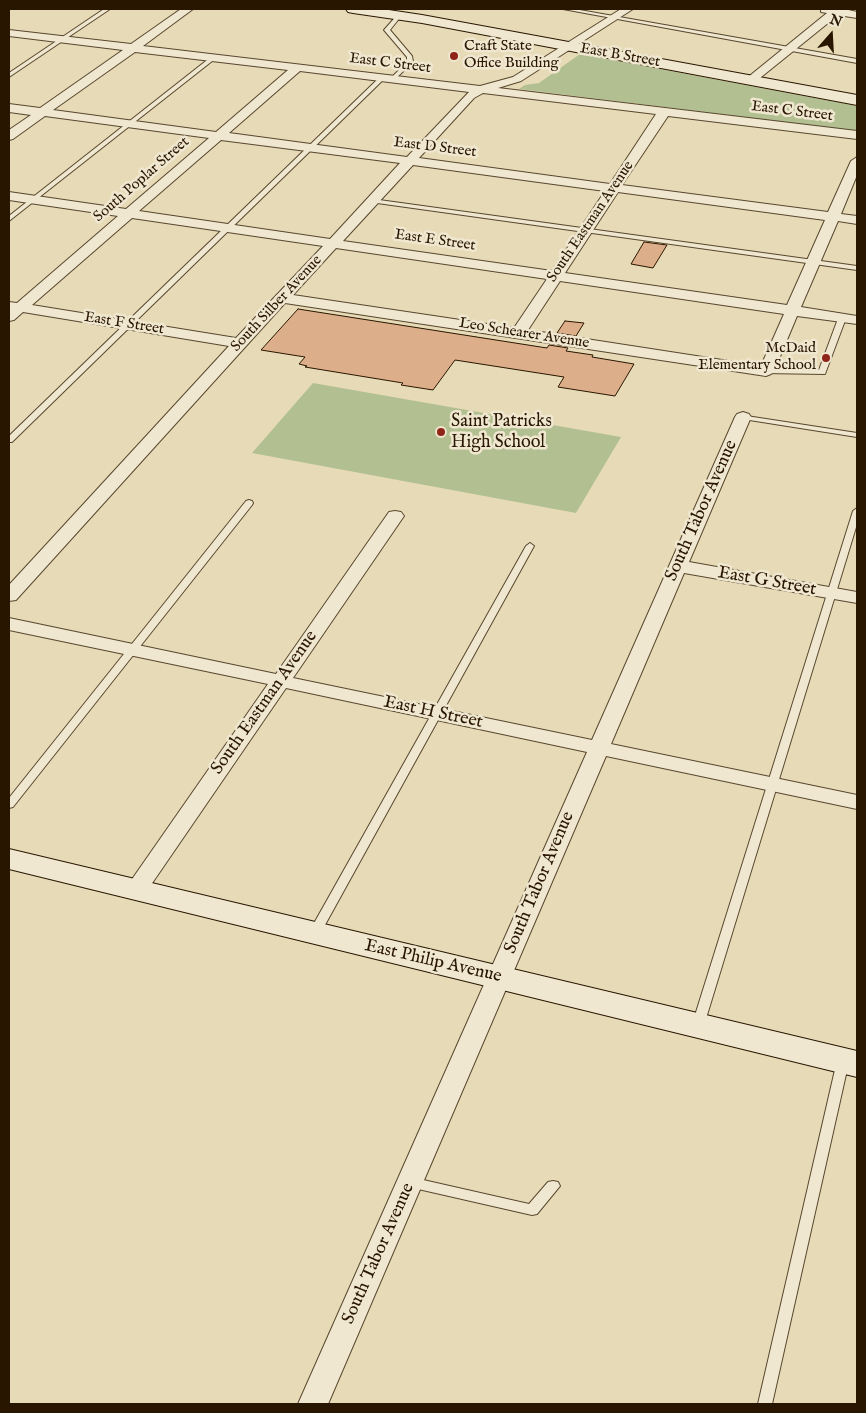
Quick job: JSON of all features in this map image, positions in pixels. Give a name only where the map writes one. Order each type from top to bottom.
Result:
[{"type":"street","points":[[9,136],[188,9]]},
{"type":"street","name":"East B Street","points":[[353,9],[399,15],[857,100]]},
{"type":"street","name":"South Silber Avenue","points":[[9,596],[240,343],[470,96],[480,90],[517,79],[628,9]]},
{"type":"street","points":[[819,9],[837,10],[857,15]]},
{"type":"street","points":[[751,80],[837,10]]},
{"type":"street","name":"East C Street","points":[[9,33],[857,135]]},
{"type":"street","name":"South Poplar Street","points":[[12,310],[128,214],[297,68]]},
{"type":"street","name":"East D Street","points":[[9,108],[857,220]]},
{"type":"street","name":"South Eastman Avenue","points":[[518,333],[664,112]]},
{"type":"street","points":[[766,371],[832,217],[854,176],[857,161]]},
{"type":"street","name":"East E Street","points":[[9,196],[857,320]]},
{"type":"street","name":"Leo Schearer Avenue","points":[[282,298],[346,306],[766,371]]},
{"type":"street","name":"East F Street","points":[[12,310],[129,325],[240,343]]},
{"type":"street","name":"South Tabor Avenue","points":[[313,1404],[743,416]]},
{"type":"street","name":"South Eastman Avenue","points":[[136,890],[395,516]]},
{"type":"street","name":"East G Street","points":[[678,566],[857,598]]},
{"type":"street","name":"East H Street","points":[[9,624],[857,802]]},
{"type":"street","name":"East Philip Avenue","points":[[9,859],[850,1062]]},
{"type":"lane","points":[[9,75],[107,9]]},
{"type":"lane","points":[[566,9],[857,61]]},
{"type":"lane","points":[[9,440],[310,148],[388,78],[410,62],[410,57],[388,30],[399,15]]},
{"type":"lane","points":[[9,219],[213,58]]},
{"type":"lane","points":[[372,201],[857,268]]},
{"type":"lane","points":[[766,371],[822,372],[842,318]]},
{"type":"lane","points":[[743,416],[857,435]]},
{"type":"lane","points":[[9,805],[249,503]]},
{"type":"lane","points":[[698,1026],[857,512]]},
{"type":"lane","points":[[314,934],[530,546]]},
{"type":"lane","points":[[765,1404],[850,1062]]},
{"type":"lane","points":[[410,1182],[532,1210],[553,1186]]},
{"type":"green space","points":[[580,54],[857,106],[857,131],[519,89],[525,85],[539,83]]},
{"type":"green space","points":[[313,383],[621,437],[576,513],[252,453]]},
{"type":"building","points":[[644,242],[667,245],[653,268],[631,264]]},
{"type":"building","points":[[298,309],[547,348],[549,345],[568,348],[566,351],[634,364],[615,396],[558,387],[564,377],[455,360],[433,390],[401,385],[403,383],[305,367],[307,366],[299,364],[305,357],[261,350]]},
{"type":"building","points":[[565,321],[584,323],[576,336],[557,333]]},
{"type":"place","name":"Craft State Office Building","points":[[454,56]]},
{"type":"place","name":"McDaid Elementary School","points":[[826,358]]},
{"type":"place","name":"Saint Patricks High School","points":[[441,432]]}]
